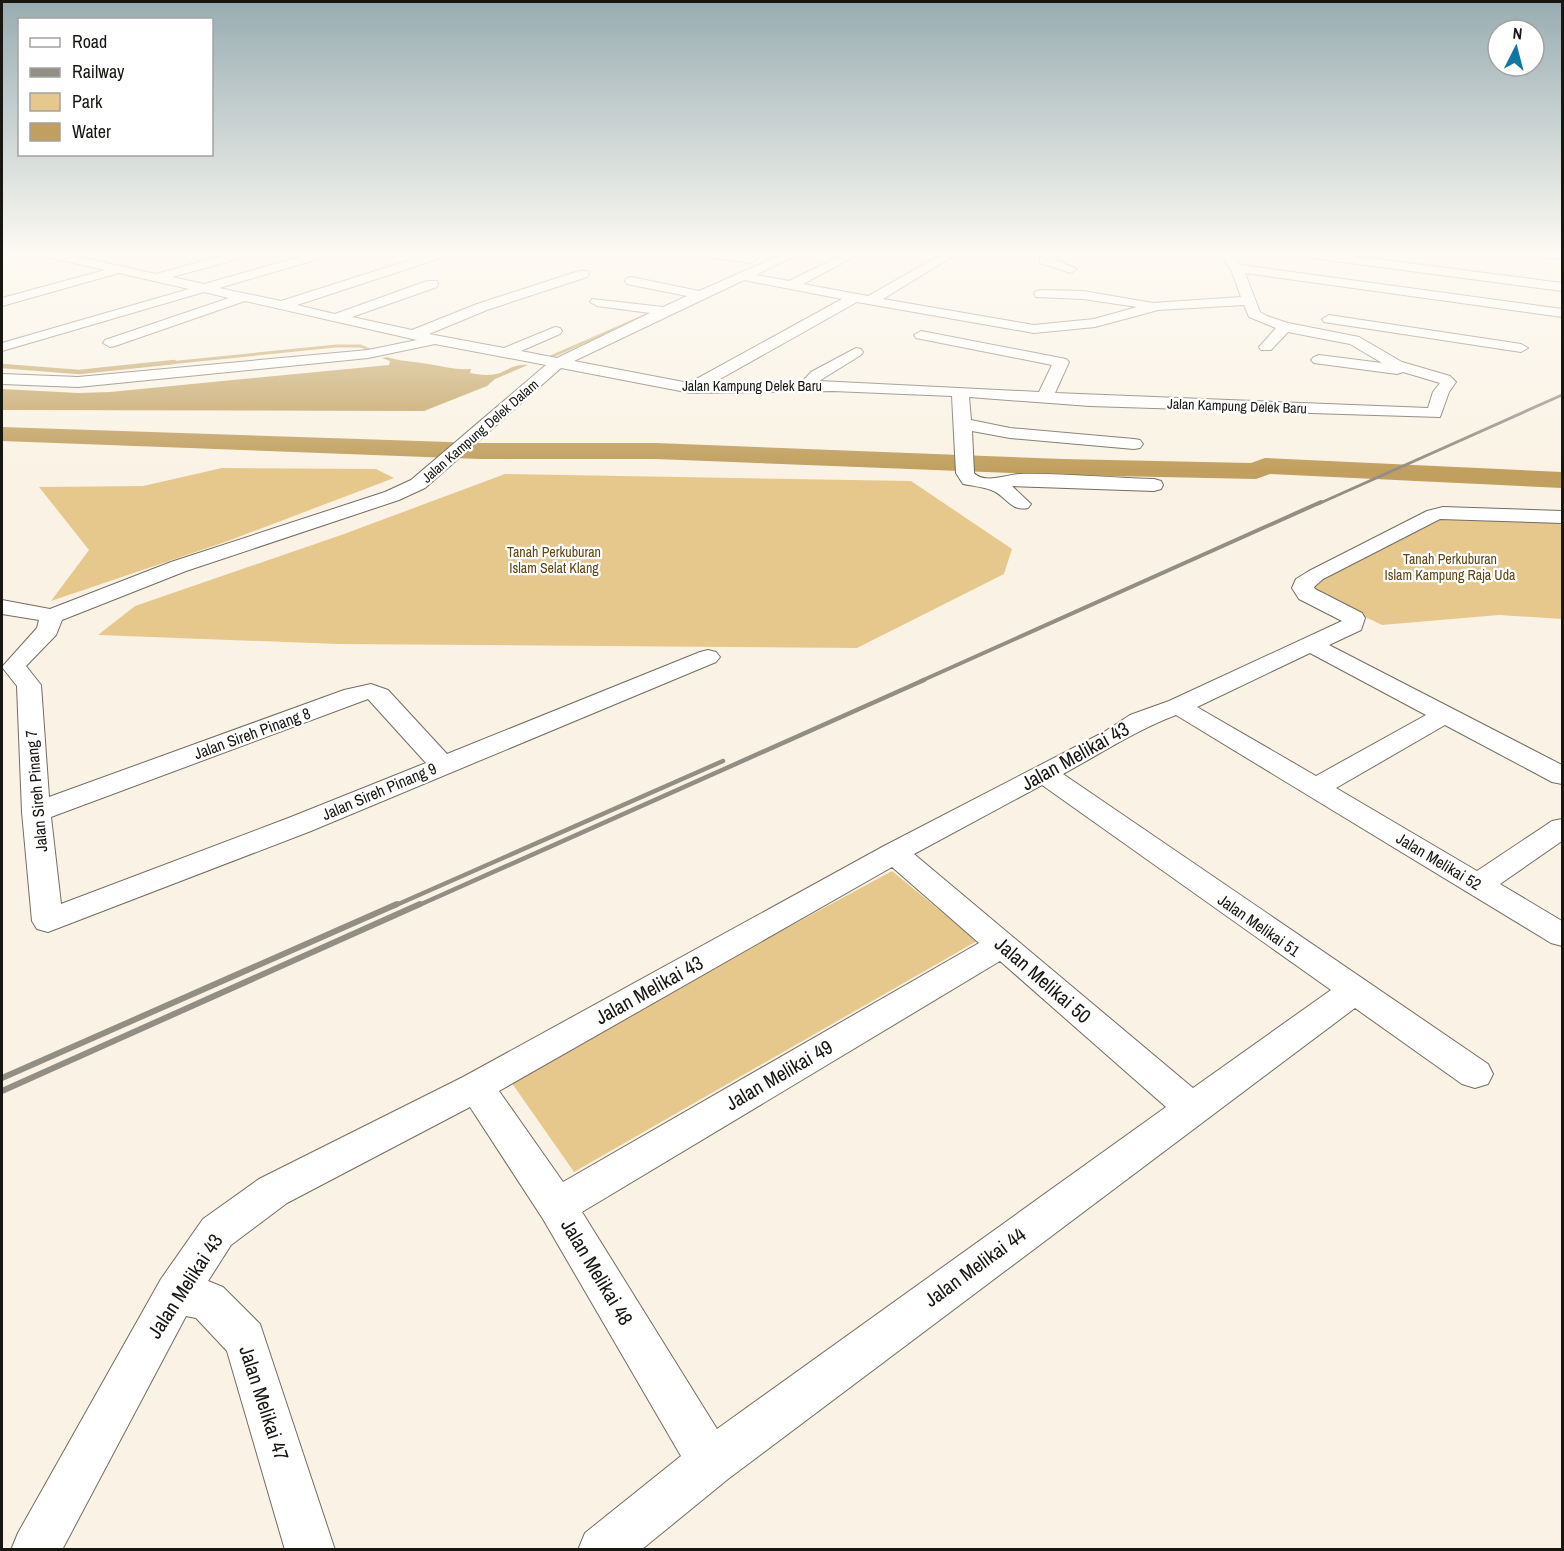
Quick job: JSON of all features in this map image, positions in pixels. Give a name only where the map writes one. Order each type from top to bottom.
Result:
[{"type":"street","points":[[3,347],[78,325]]},
{"type":"street","points":[[110,343],[162,325]]},
{"type":"street","name":"Jalan Kampung Delek Baru","points":[[366,325],[556,364],[691,388],[807,386],[1434,413],[1441,392],[1448,382],[1413,370]]},
{"type":"street","points":[[413,335],[437,325]]},
{"type":"street","name":"Jalan Kampung Delek Dalam","points":[[52,616],[84,601],[392,496],[418,484],[556,364],[626,325]]},
{"type":"street","points":[[691,388],[813,325]]},
{"type":"street","points":[[1008,325],[1042,329],[1074,325]]},
{"type":"street","points":[[1281,325],[1354,340],[1397,365],[1413,370]]},
{"type":"street","points":[[1374,325],[1521,348]]},
{"type":"street","points":[[1266,347],[1285,327]]},
{"type":"street","points":[[504,353],[555,331]]},
{"type":"street","points":[[921,335],[1061,362],[1045,398]]},
{"type":"street","points":[[2,379],[78,382],[368,354],[417,346],[435,340]]},
{"type":"street","points":[[807,386],[816,375],[856,352]]},
{"type":"street","points":[[1379,355],[1437,361]]},
{"type":"street","points":[[1319,360],[1413,370]]},
{"type":"street","points":[[960,392],[966,445],[965,473],[977,483],[993,484],[1018,480],[1155,484]]},
{"type":"street","points":[[964,424],[1010,433],[1134,444]]},
{"type":"street","points":[[993,484],[1004,489],[1022,504]]},
{"type":"street","name":"Jalan Melikai 43","points":[[35,1550],[176,1293],[217,1232],[273,1191],[476,1087],[894,853],[1044,774],[1139,720],[1179,706],[1353,625],[1354,618],[1347,612],[1307,594],[1302,588],[1316,575],[1434,515],[1443,513],[1563,517]]},
{"type":"street","points":[[2,607],[52,616]]},
{"type":"street","name":"Jalan Sireh Pinang 7","points":[[48,921],[36,812],[29,686],[14,666],[48,630],[52,616]]},
{"type":"street","points":[[1312,645],[1563,777]]},
{"type":"street","name":"Jalan Sireh Pinang 9","points":[[48,921],[301,824],[708,657]]},
{"type":"street","name":"Jalan Sireh Pinang 8","points":[[36,812],[353,695],[371,691],[380,695],[442,765]]},
{"type":"street","name":"Jalan Melikai 52","points":[[1179,706],[1563,935]]},
{"type":"street","points":[[1316,788],[1445,714]]},
{"type":"street","name":"Jalan Melikai 51","points":[[1044,774],[1354,992],[1475,1074]]},
{"type":"street","points":[[1478,885],[1563,828]]},
{"type":"street","name":"Jalan Melikai 50","points":[[894,853],[1192,1108]]},
{"type":"street","name":"Jalan Melikai 49","points":[[557,1206],[1002,945]]},
{"type":"street","name":"Jalan Melikai 44","points":[[602,1550],[711,1462],[1192,1108],[1354,992]]},
{"type":"street","name":"Jalan Melikai 48","points":[[476,1087],[557,1206],[711,1462]]},
{"type":"street","name":"Jalan Melikai 47","points":[[176,1293],[208,1301],[246,1339],[310,1550]]},
{"type":"green space","points":[[222,468],[376,469],[394,478],[228,541],[51,601],[89,550],[39,487],[143,486]]},
{"type":"green space","name":"Tanah Perkuburan Islam Selat Klang","points":[[505,474],[911,481],[1012,549],[1004,574],[857,648],[338,644],[98,635],[135,606],[344,534]]},
{"type":"green space","name":"Tanah Perkuburan Islam Kampung Raja Uda","points":[[1445,516],[1562,522],[1562,619],[1499,615],[1382,625],[1311,591],[1313,582]]},
{"type":"green space","points":[[892,871],[977,941],[574,1172],[509,1079]]},
{"type":"water","points":[[382,358],[471,369],[470,373],[481,375],[496,374],[517,366],[528,365],[495,379],[487,386],[424,411],[2,410],[2,389],[78,393],[110,392],[389,365],[390,361]]},
{"type":"waterway","points":[[548,358],[622,325]]},
{"type":"waterway","points":[[159,364],[336,346],[361,346],[372,351]]},
{"type":"waterway","points":[[2,366],[79,372],[174,362]]},
{"type":"waterway","points":[[2,434],[479,451],[656,451],[1063,467],[1256,471],[1265,466],[1562,480]]},
{"type":"railway","points":[[1318,504],[1562,395]]},
{"type":"railway","points":[[921,681],[1321,502]]},
{"type":"railway","points":[[417,906],[924,680]]},
{"type":"railway","points":[[394,906],[723,761]]},
{"type":"railway","points":[[2,1078],[397,904]]},
{"type":"railway","points":[[2,1091],[420,904]]}]
